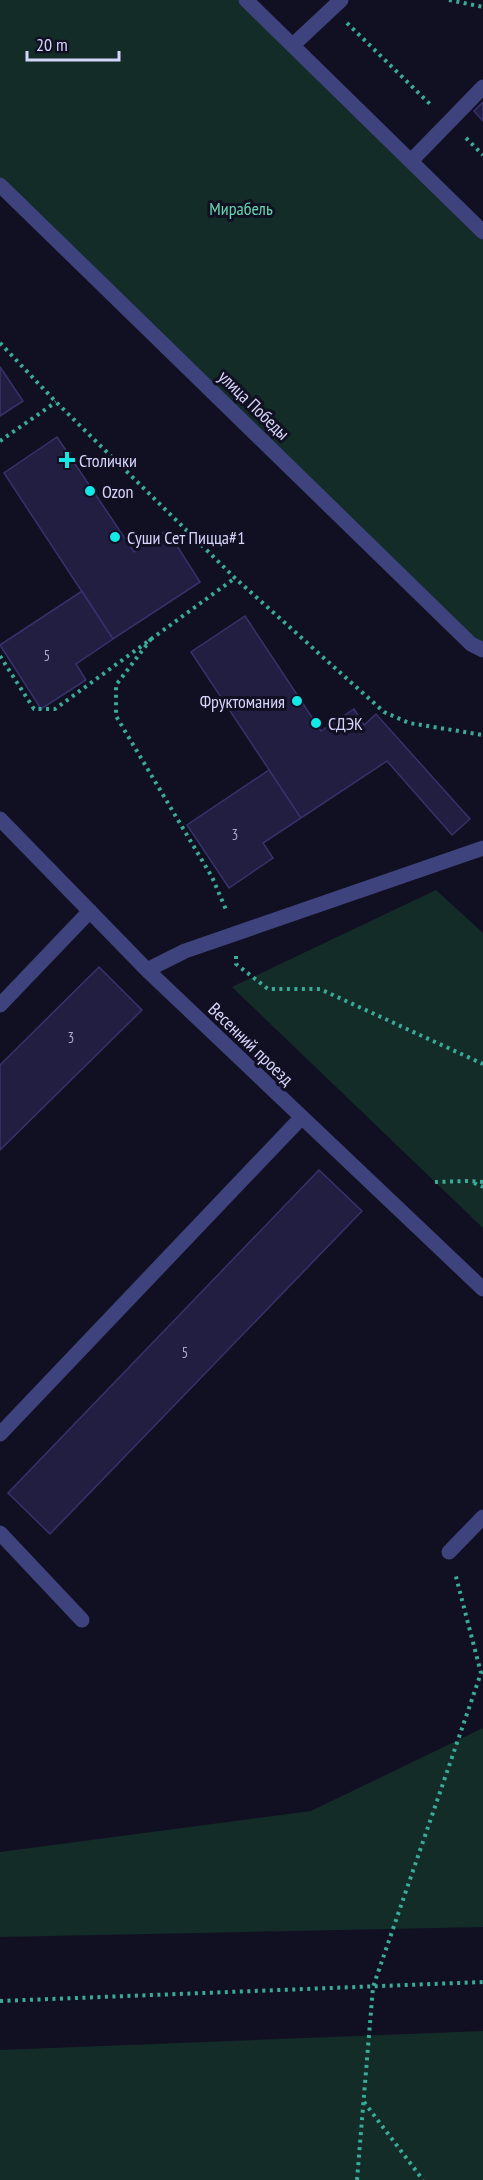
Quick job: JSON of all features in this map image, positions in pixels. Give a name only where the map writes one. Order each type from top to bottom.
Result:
[{"type":"street","points":[[246,0],[483,231]]},
{"type":"street","points":[[292,45],[337,4]]},
{"type":"street","points":[[411,161],[483,87]]},
{"type":"street","name":"улица Победы","points":[[0,185],[471,644],[483,650]]},
{"type":"street","name":"Весенний проезд","points":[[0,819],[147,970],[483,1289]]},
{"type":"street","points":[[147,970],[185,951],[483,848]]},
{"type":"street","points":[[0,1005],[90,911]]},
{"type":"street","points":[[0,1434],[301,1118]]},
{"type":"street","points":[[449,1552],[483,1517]]},
{"type":"street","points":[[0,1533],[82,1620]]},
{"type":"path","points":[[449,0],[483,7]]},
{"type":"path","points":[[337,4],[483,155]]},
{"type":"path","points":[[0,343],[56,402],[235,578],[384,712],[409,723],[483,735]]},
{"type":"path","points":[[0,441],[56,402]]},
{"type":"path","points":[[0,656],[34,709],[55,709],[235,578]]},
{"type":"path","points":[[151,639],[116,685],[116,716],[212,877],[237,933],[236,964],[268,989],[320,990],[483,1064]]},
{"type":"path","points":[[435,1182],[468,1181],[483,1185]]},
{"type":"path","points":[[357,2180],[373,1987],[481,1673],[449,1552]]},
{"type":"path","points":[[0,2001],[483,1982]]},
{"type":"path","points":[[364,2102],[423,2180]]},
{"type":"green space","name":"Мирабель","points":[[0,0],[246,0],[483,232],[483,650],[0,185]]},
{"type":"green space","points":[[436,890],[483,933],[483,1228],[232,987]]},
{"type":"green space","points":[[483,1728],[483,1927],[0,1937],[0,1852],[311,1811]]},
{"type":"green space","points":[[483,2031],[483,2180],[0,2180],[0,2050]]},
{"type":"building","points":[[483,102],[483,121],[474,111]]},
{"type":"building","points":[[0,367],[23,401],[0,416]]},
{"type":"building","points":[[57,437],[134,552],[167,530],[200,582],[113,639],[4,473]]},
{"type":"building","points":[[82,591],[113,639],[76,664],[86,680],[41,709],[0,645]]},
{"type":"building","points":[[245,616],[321,731],[354,709],[364,725],[376,714],[470,819],[452,835],[387,761],[301,818],[191,652]]},
{"type":"building","points":[[269,770],[301,818],[263,843],[273,858],[229,888],[187,825]]},
{"type":"building","points":[[99,967],[142,1010],[0,1150],[0,1065]]},
{"type":"building","points":[[319,1170],[362,1211],[50,1534],[8,1493]]},
{"type":"place","name":"Столички","points":[[67,460]]},
{"type":"place","name":"Ozon","points":[[90,491]]},
{"type":"place","name":"Суши Сет Пицца#1","points":[[115,537]]},
{"type":"place","name":"Фруктомания","points":[[297,701]]},
{"type":"place","name":"СДЭК","points":[[316,723]]}]
